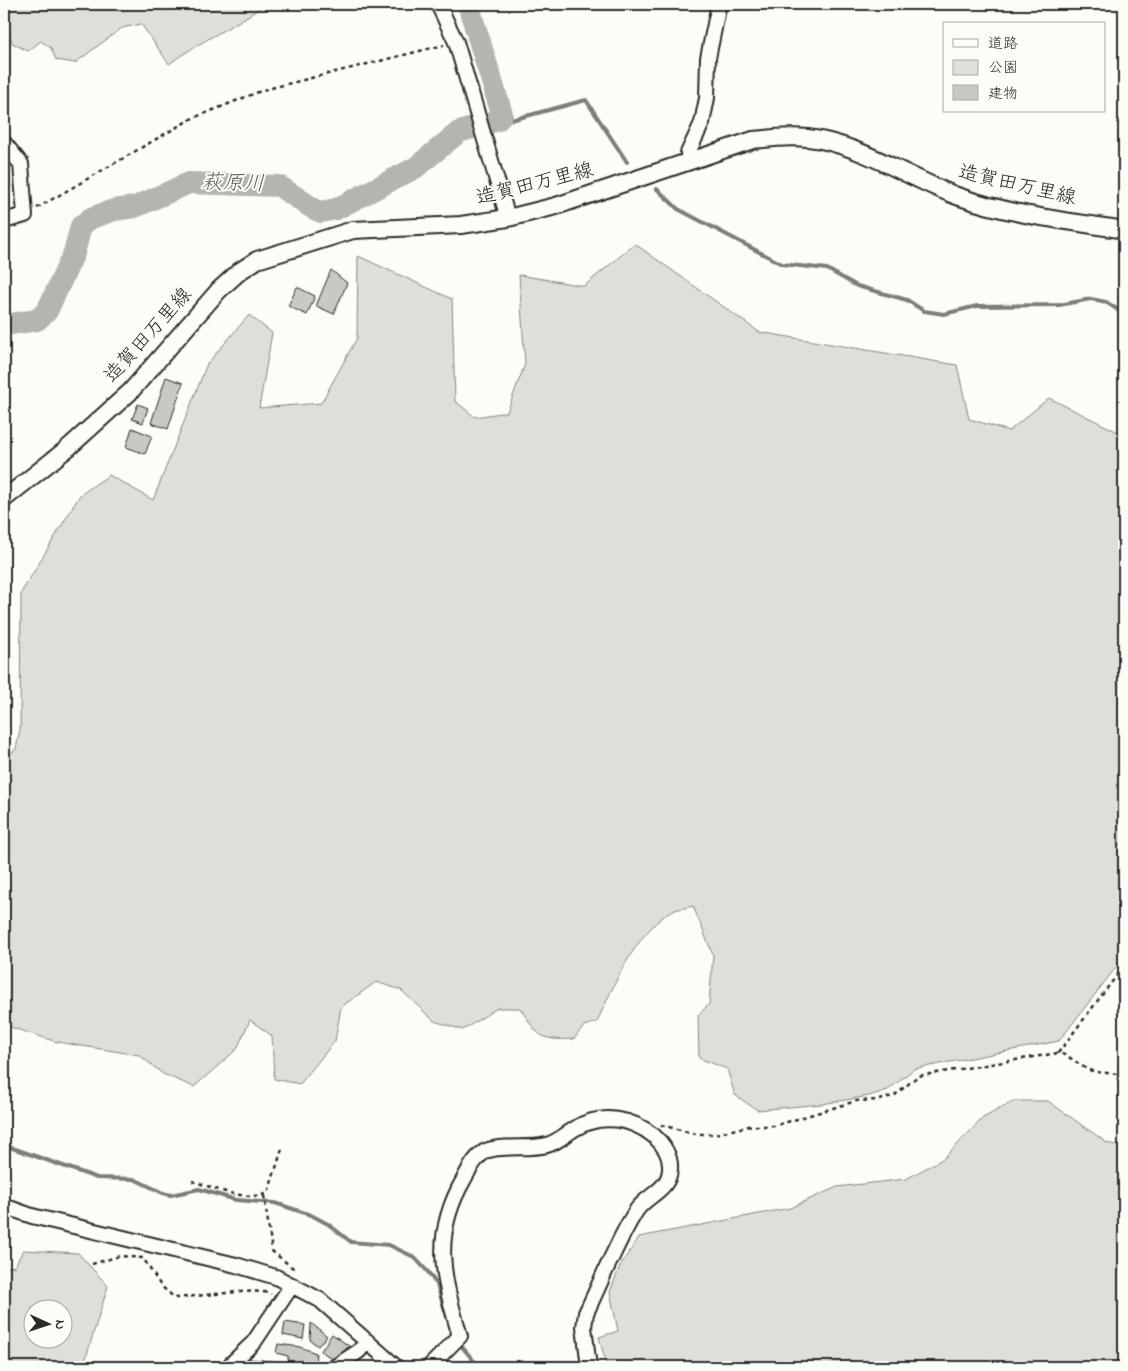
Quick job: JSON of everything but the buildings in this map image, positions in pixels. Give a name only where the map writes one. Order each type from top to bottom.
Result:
[{"type":"main road","name":"造賀田万里線","points":[[4,499],[68,448],[130,392],[219,290],[240,271],[257,260],[353,230],[461,225],[508,218],[556,206],[753,140],[785,137],[820,140],[866,154],[958,196],[1006,209],[1124,230]]},
{"type":"street","points":[[438,4],[456,42],[508,218]]},
{"type":"street","points":[[690,161],[688,153],[702,123],[707,98],[708,58],[720,4]]},
{"type":"street","points":[[4,143],[21,164],[25,215],[4,221]]},
{"type":"street","points":[[429,1367],[460,1336],[445,1284],[442,1255],[444,1234],[456,1194],[481,1153],[490,1150],[537,1148],[550,1144],[578,1126],[595,1120],[616,1119],[632,1123],[660,1142],[670,1158],[670,1170],[668,1180],[660,1190],[637,1210],[586,1314],[584,1327],[589,1367]]},
{"type":"street","points":[[4,1206],[32,1216],[236,1265],[292,1285],[320,1300],[396,1367]]},
{"type":"street","points":[[228,1367],[254,1342],[292,1285]]},
{"type":"street","points":[[335,1367],[359,1351],[367,1341]]},
{"type":"path","points":[[25,215],[191,119],[254,94],[456,42]]},
{"type":"path","points":[[1058,1053],[1124,966]]},
{"type":"path","points":[[649,1133],[654,1122],[696,1134],[715,1134],[749,1126],[774,1126],[856,1101],[880,1100],[895,1094],[918,1076],[1058,1053],[1066,1054],[1092,1071],[1124,1076]]},
{"type":"path","points":[[192,1180],[238,1195],[268,1193],[282,1149]]},
{"type":"path","points":[[264,1194],[272,1250],[293,1268],[292,1285]]},
{"type":"path","points":[[92,1264],[120,1256],[143,1258],[161,1286],[175,1298],[267,1292],[281,1301]]},
{"type":"green space","points":[[4,4],[266,4],[169,64],[141,24],[122,28],[75,63],[56,60],[51,48],[41,41],[28,51],[12,43],[4,15]]},
{"type":"green space","points":[[635,244],[759,332],[957,365],[969,419],[1009,431],[1049,398],[1124,435],[1124,957],[1059,1041],[914,1069],[888,1090],[869,1096],[822,1104],[757,1110],[735,1095],[727,1069],[699,1058],[698,1015],[709,1004],[713,955],[693,906],[668,913],[645,935],[626,963],[597,1022],[584,1026],[574,1039],[553,1039],[541,1035],[531,1025],[520,1008],[497,1008],[463,1030],[434,1021],[401,990],[376,982],[341,1007],[335,1041],[300,1084],[274,1079],[272,1036],[250,1020],[237,1049],[194,1087],[163,1074],[139,1055],[57,1042],[4,1025],[4,759],[16,749],[20,729],[21,593],[80,495],[109,475],[153,500],[207,364],[249,315],[272,333],[259,408],[321,403],[357,338],[358,256],[452,299],[455,401],[475,417],[507,412],[525,364],[519,275],[584,286]]},
{"type":"green space","points":[[1014,1101],[1048,1101],[1107,1143],[1124,1147],[1124,1367],[607,1367],[599,1337],[618,1331],[610,1292],[620,1266],[639,1237],[790,1208],[837,1187],[906,1179],[944,1158],[983,1118]]},
{"type":"green space","points":[[23,1250],[78,1253],[108,1286],[83,1367],[4,1367],[4,1268],[15,1266]]},
{"type":"waterway","name":"萩原川","points":[[4,325],[37,320],[47,311],[74,253],[81,226],[91,218],[114,210],[135,207],[189,183],[279,186],[321,212],[336,209],[415,168],[459,132],[498,120],[502,114],[468,4]]},
{"type":"waterway","points":[[498,120],[515,119],[586,100],[627,162]]},
{"type":"waterway","points":[[657,189],[678,209],[782,264],[827,269],[857,286],[907,300],[924,311],[944,314],[977,306],[1059,305],[1091,299],[1106,302],[1124,314]]},
{"type":"waterway","points":[[4,1145],[97,1178],[134,1179],[171,1195],[199,1189],[236,1200],[275,1203],[311,1215],[328,1224],[351,1242],[389,1245],[414,1257],[428,1272],[437,1285],[448,1320]]},
{"type":"waterway","points":[[458,1342],[479,1367]]}]
